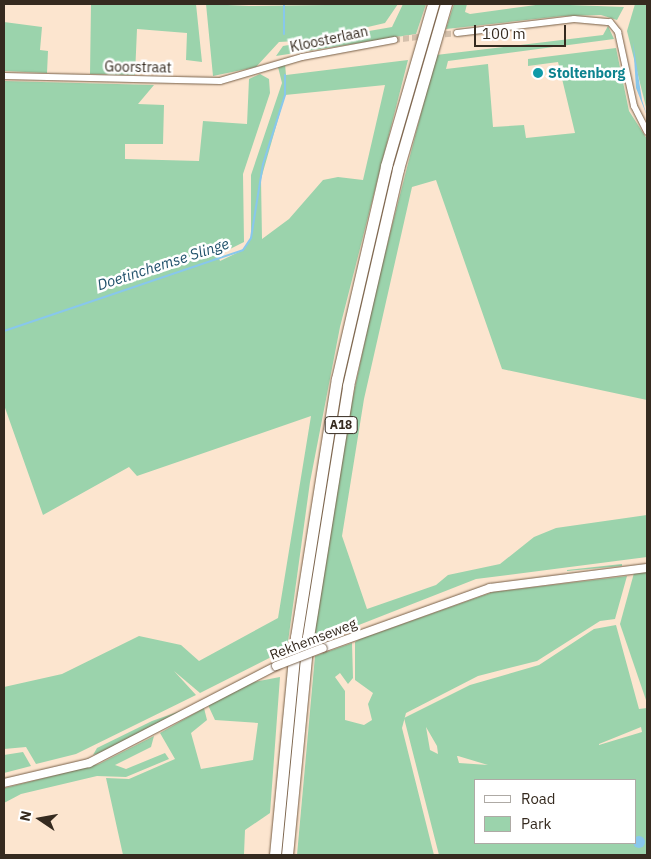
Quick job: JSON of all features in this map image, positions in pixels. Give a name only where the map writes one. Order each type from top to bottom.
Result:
[{"type":"highway","name":"A18","points":[[275,855],[297,627],[338,379],[386,166],[433,4]]},
{"type":"highway","name":"A18","points":[[287,855],[308,636],[348,386],[398,169],[446,4]]},
{"type":"street","points":[[457,33],[574,19],[610,22],[618,32],[634,106],[647,132]]},
{"type":"street","name":"Kloosterlaan","points":[[269,66],[394,40]]},
{"type":"street","name":"Goorstraat","points":[[4,76],[220,80],[269,66]]},
{"type":"street","name":"Rekhemseweg","points":[[4,783],[88,763],[276,666],[490,588],[647,568]]},
{"type":"green space","points":[[91,4],[196,4],[202,62],[186,60],[187,33],[137,29],[135,75],[90,74]]},
{"type":"green space","points":[[206,4],[249,6],[398,4],[385,23],[312,40],[279,42],[256,67],[213,76]]},
{"type":"green space","points":[[403,4],[426,4],[416,34],[276,56],[283,46],[392,27]]},
{"type":"green space","points":[[454,4],[467,4],[465,12],[470,14],[543,4],[624,7],[617,20],[601,15],[563,16],[446,29]]},
{"type":"green space","points":[[635,4],[647,4],[647,111],[627,31]]},
{"type":"green space","points":[[4,22],[42,27],[40,50],[48,51],[47,73],[4,71]]},
{"type":"green space","points":[[608,26],[614,39],[448,61],[446,69],[488,64],[493,127],[524,125],[526,138],[575,133],[558,62],[528,66],[528,59],[616,48],[629,111],[647,139],[647,400],[502,369],[436,180],[412,187],[364,399],[342,536],[367,609],[436,585],[448,575],[500,564],[534,537],[556,528],[647,515],[647,557],[476,579],[313,643],[348,421],[376,288],[436,55],[603,35]]},
{"type":"green space","points":[[408,60],[340,327],[310,482],[287,649],[200,693],[174,671],[196,695],[76,754],[36,764],[26,747],[4,749],[4,687],[62,674],[139,636],[181,645],[199,661],[278,618],[311,416],[137,476],[129,467],[43,515],[4,405],[4,81],[154,85],[138,104],[164,105],[163,144],[125,144],[125,159],[199,161],[203,121],[247,124],[249,79],[260,74],[269,79],[270,93],[243,174],[244,242],[218,255],[220,261],[243,250],[251,238],[251,175],[282,83],[278,67],[285,64],[286,75]],"holes":[[[385,85],[363,180],[338,177],[323,180],[289,219],[262,239],[261,179],[285,95]]]},
{"type":"green space","points":[[622,564],[622,566],[567,571],[567,570]]},
{"type":"green space","points":[[647,568],[647,703],[620,624],[634,573]]},
{"type":"green space","points":[[627,576],[615,619],[600,621],[537,661],[478,676],[406,713],[402,728],[434,855],[297,855],[315,656],[352,643],[353,678],[348,684],[340,673],[335,677],[345,691],[345,720],[364,725],[372,720],[368,704],[373,693],[355,680],[355,642],[360,639],[493,592]]},
{"type":"green space","points":[[616,625],[639,709],[647,708],[647,855],[439,855],[404,718],[470,685],[539,665],[594,629]],"holes":[[[426,727],[437,746],[438,754],[430,750]],[[641,727],[642,732],[599,745],[599,744]],[[457,756],[488,765],[459,763]]]},
{"type":"green space","points":[[280,677],[270,813],[245,830],[244,854],[248,855],[123,855],[106,778],[129,779],[175,759],[160,733],[204,708],[207,720],[191,733],[201,769],[253,760],[258,723],[215,720],[208,705],[239,685]]},
{"type":"green space","points":[[183,710],[114,748],[93,755],[97,748],[152,721]]},
{"type":"green space","points":[[154,736],[151,747],[115,765],[126,769],[165,753],[169,759],[126,777],[97,776],[21,794],[4,803],[5,788],[99,764]]},
{"type":"green space","points":[[23,752],[31,766],[4,773],[4,755]]},
{"type":"water","points":[[633,42],[642,100],[647,116],[636,88]]},
{"type":"water","points":[[637,836],[641,836],[645,840],[645,844],[641,848],[637,848],[633,844],[636,844]]},
{"type":"waterway","points":[[284,4],[284,34]]},
{"type":"waterway","name":"Doetinchemse Slinge","points":[[4,331],[243,250],[251,238],[263,164],[285,95],[285,75]]},
{"type":"tunnel","points":[[436,35],[457,33]]},
{"type":"tunnel","points":[[394,40],[426,36]]},
{"type":"place","name":"Stoltenborg","points":[[538,73]]}]
